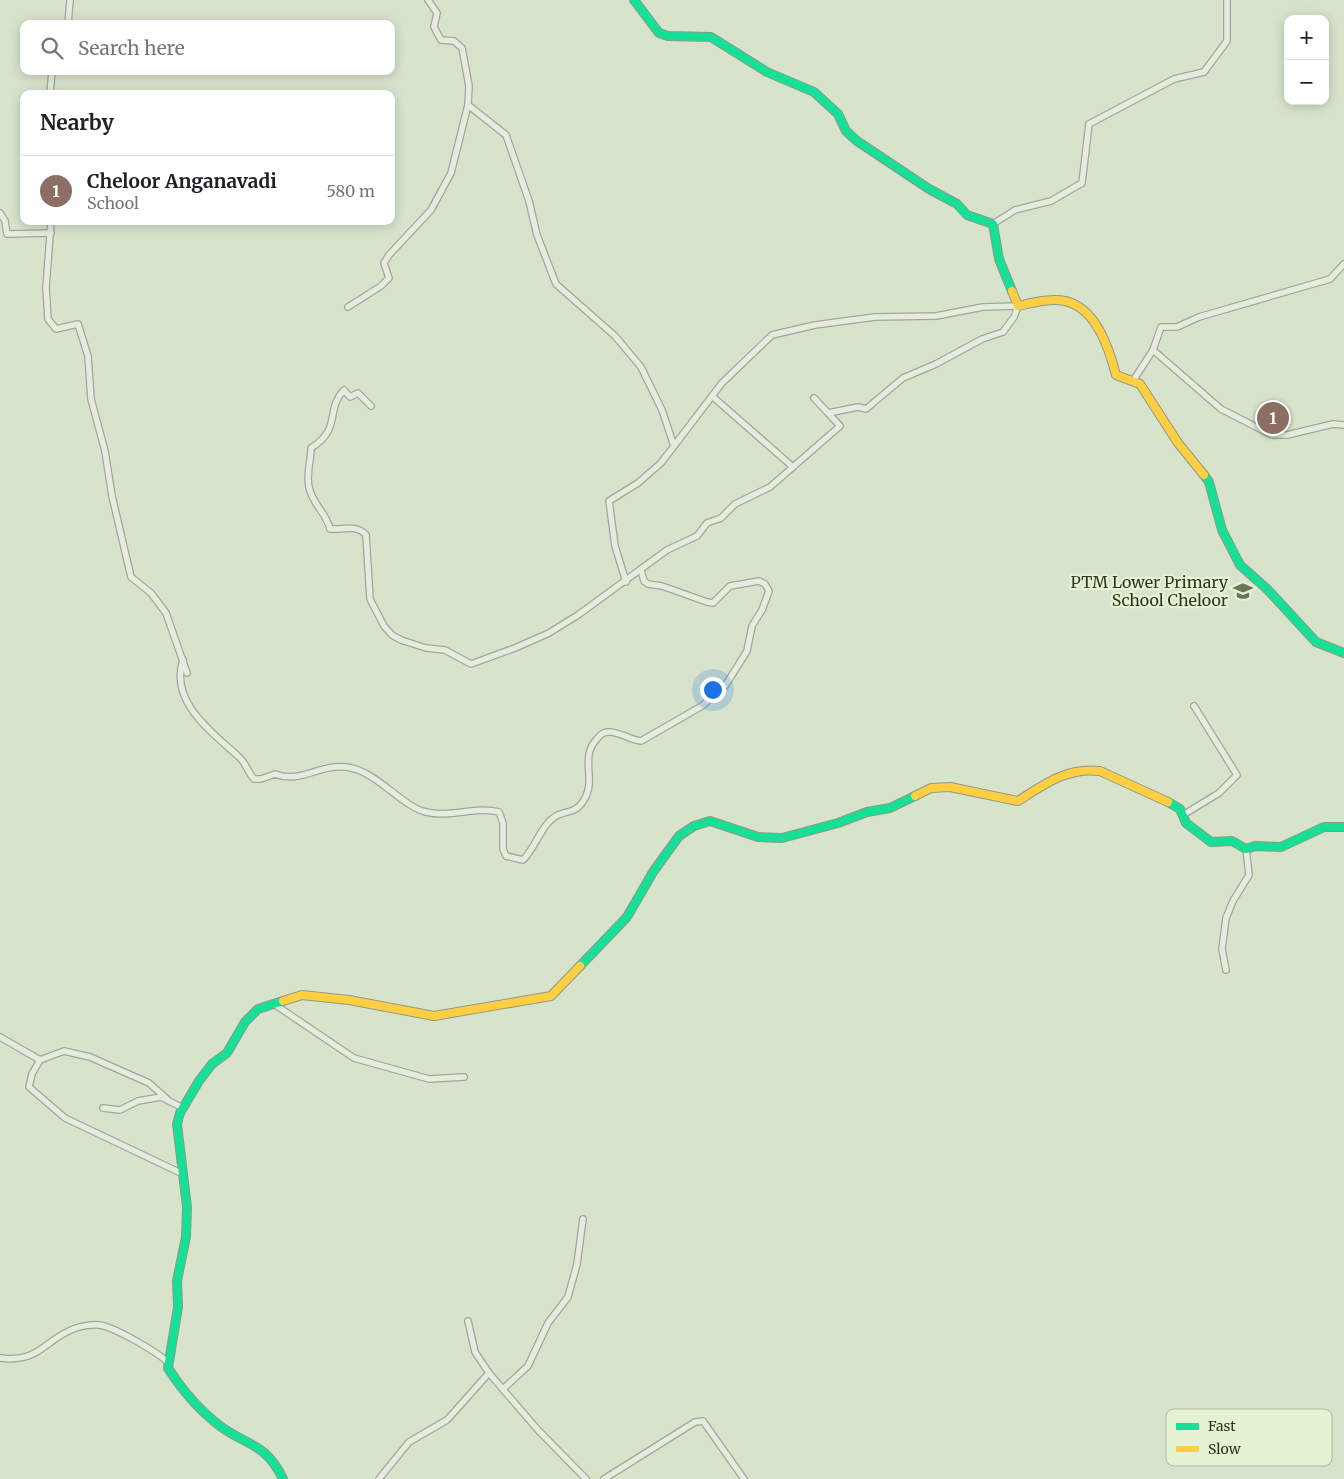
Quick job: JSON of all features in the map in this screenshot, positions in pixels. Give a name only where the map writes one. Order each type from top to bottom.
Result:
[{"type":"street","points":[[68,20],[70,0]]},
{"type":"street","points":[[348,307],[381,286],[389,278],[384,263],[388,255],[431,210],[451,173],[468,105],[469,86],[462,48],[454,41],[441,40],[434,27],[437,13],[428,3],[428,0]]},
{"type":"street","points":[[634,0],[659,33],[668,36],[711,37],[728,45],[744,58],[767,72],[814,92],[838,114],[846,131],[857,141],[878,152],[928,189],[957,204],[967,214],[993,224]]},
{"type":"street","points":[[993,224],[1015,210],[1051,201],[1082,183],[1089,124],[1174,79],[1204,72],[1227,42],[1227,0]]},
{"type":"street","points":[[50,90],[52,75]]},
{"type":"street","points":[[468,105],[506,135],[529,201],[536,235],[556,284],[615,336],[641,367],[662,410],[674,446]]},
{"type":"street","points":[[0,213],[5,221],[7,234],[51,233]]},
{"type":"street","points":[[828,413],[858,407],[866,409],[903,378],[936,364],[982,339],[1003,332],[1014,316],[1018,306],[999,259],[993,224]]},
{"type":"street","points":[[51,225],[46,288],[48,319],[56,329],[78,324],[88,356],[91,399],[105,451],[112,496],[131,577],[151,593],[166,612],[188,673]]},
{"type":"street","points":[[1133,381],[1153,350],[1161,327],[1177,327],[1199,317],[1330,280],[1344,264]]},
{"type":"street","points":[[626,582],[615,546],[609,501],[638,483],[661,463],[722,383],[772,335],[815,325],[875,317],[936,316],[984,307],[1067,301],[1087,314],[1110,350],[1116,375],[1140,384],[1178,443],[1209,482],[1222,530],[1240,565],[1266,589],[1316,642],[1344,653]]},
{"type":"street","points":[[1153,350],[1222,410],[1272,435],[1287,435],[1332,424],[1344,425]]},
{"type":"street","points":[[370,406],[358,393],[350,397],[344,390],[338,396],[333,422],[326,438],[311,448],[309,487],[314,501],[324,512],[330,529],[353,528],[362,530],[366,535],[370,599],[384,626],[392,635],[413,646],[445,650],[471,664],[501,654],[549,633],[626,582],[667,550],[697,536],[707,523],[721,518],[735,504],[770,487],[840,426],[814,398]]},
{"type":"street","points":[[712,396],[792,467]]},
{"type":"street","points":[[183,660],[179,673],[180,682],[195,714],[205,727],[241,758],[254,779],[261,779],[276,774],[288,779],[324,767],[346,767],[381,781],[413,806],[425,812],[499,812],[503,823],[502,848],[506,856],[523,860],[531,852],[540,833],[557,816],[574,812],[586,796],[588,788],[587,755],[599,737],[606,732],[616,732],[632,740],[641,740],[702,706],[725,686],[747,651],[752,626],[765,604],[769,592],[765,584],[759,581],[730,586],[713,603],[707,602],[662,586],[648,584],[644,581],[641,570]]},
{"type":"street","points":[[1182,815],[1219,793],[1237,775],[1194,706]]},
{"type":"street","points":[[283,1479],[275,1462],[270,1457],[253,1444],[220,1426],[183,1391],[168,1368],[178,1307],[177,1281],[186,1237],[187,1207],[177,1124],[183,1108],[199,1081],[212,1064],[232,1046],[245,1022],[258,1009],[302,995],[349,1000],[434,1016],[491,1008],[551,996],[627,917],[653,872],[679,836],[694,826],[710,821],[758,837],[782,838],[845,821],[868,812],[890,808],[931,788],[950,787],[1018,800],[1065,773],[1090,769],[1100,771],[1174,804],[1186,823],[1211,842],[1232,840],[1246,849],[1260,845],[1280,847],[1324,827],[1344,827]]},
{"type":"street","points":[[1226,970],[1222,949],[1226,918],[1233,901],[1249,875],[1246,849]]},
{"type":"street","points":[[274,1004],[354,1058],[429,1079],[464,1077]]},
{"type":"street","points":[[0,1037],[40,1060]]},
{"type":"street","points":[[167,1099],[150,1082],[90,1057],[64,1051],[40,1060],[32,1074],[29,1087],[65,1118],[182,1174]]},
{"type":"street","points":[[103,1108],[120,1110],[138,1101],[162,1097],[183,1108]]},
{"type":"street","points":[[503,1389],[528,1366],[548,1323],[568,1297],[576,1264],[583,1219]]},
{"type":"street","points":[[468,1321],[475,1352],[490,1373],[586,1479]]},
{"type":"street","points":[[0,1358],[18,1360],[34,1354],[76,1328],[99,1325],[152,1349],[169,1363]]},
{"type":"street","points":[[379,1479],[409,1442],[447,1420],[490,1373]]},
{"type":"street","points":[[604,1479],[695,1422],[703,1421],[744,1479]]},
{"type":"traffic: fast","points":[[634,0],[659,33],[668,36],[711,37],[767,72],[814,92],[838,114],[846,131],[857,141],[929,189],[957,204],[967,215],[993,224],[999,259],[1012,291]]},
{"type":"traffic: fast","points":[[1204,475],[1209,482],[1222,530],[1240,565],[1267,589],[1316,642],[1344,653]]},
{"type":"traffic: fast","points":[[580,966],[627,917],[653,872],[679,836],[694,826],[710,821],[758,837],[782,838],[838,823],[867,812],[890,808],[915,796]]},
{"type":"traffic: fast","points":[[1168,802],[1180,809],[1186,823],[1211,842],[1232,841],[1246,849],[1255,846],[1281,847],[1324,827],[1344,827]]},
{"type":"traffic: fast","points":[[283,1001],[258,1009],[245,1022],[227,1053],[212,1064],[199,1081],[180,1113],[177,1124],[187,1207],[186,1237],[177,1281],[178,1307],[168,1368],[185,1392],[205,1413],[230,1433],[263,1452],[277,1467],[283,1479]]},
{"type":"traffic: slow","points":[[1012,291],[1018,306],[1041,301],[1059,300],[1076,305],[1085,312],[1100,330],[1116,375],[1140,384],[1178,443],[1204,475]]},
{"type":"traffic: slow","points":[[915,796],[931,788],[950,787],[1018,801],[1057,778],[1088,770],[1100,771],[1168,802]]},
{"type":"traffic: slow","points":[[283,1001],[302,995],[349,1000],[434,1016],[551,996],[580,966]]},
{"type":"place","name":"Cheloor Anganavadi","points":[[1273,418]]},
{"type":"place","name":"PTM Lower Primary School Cheloor","points":[[1243,591]]}]
